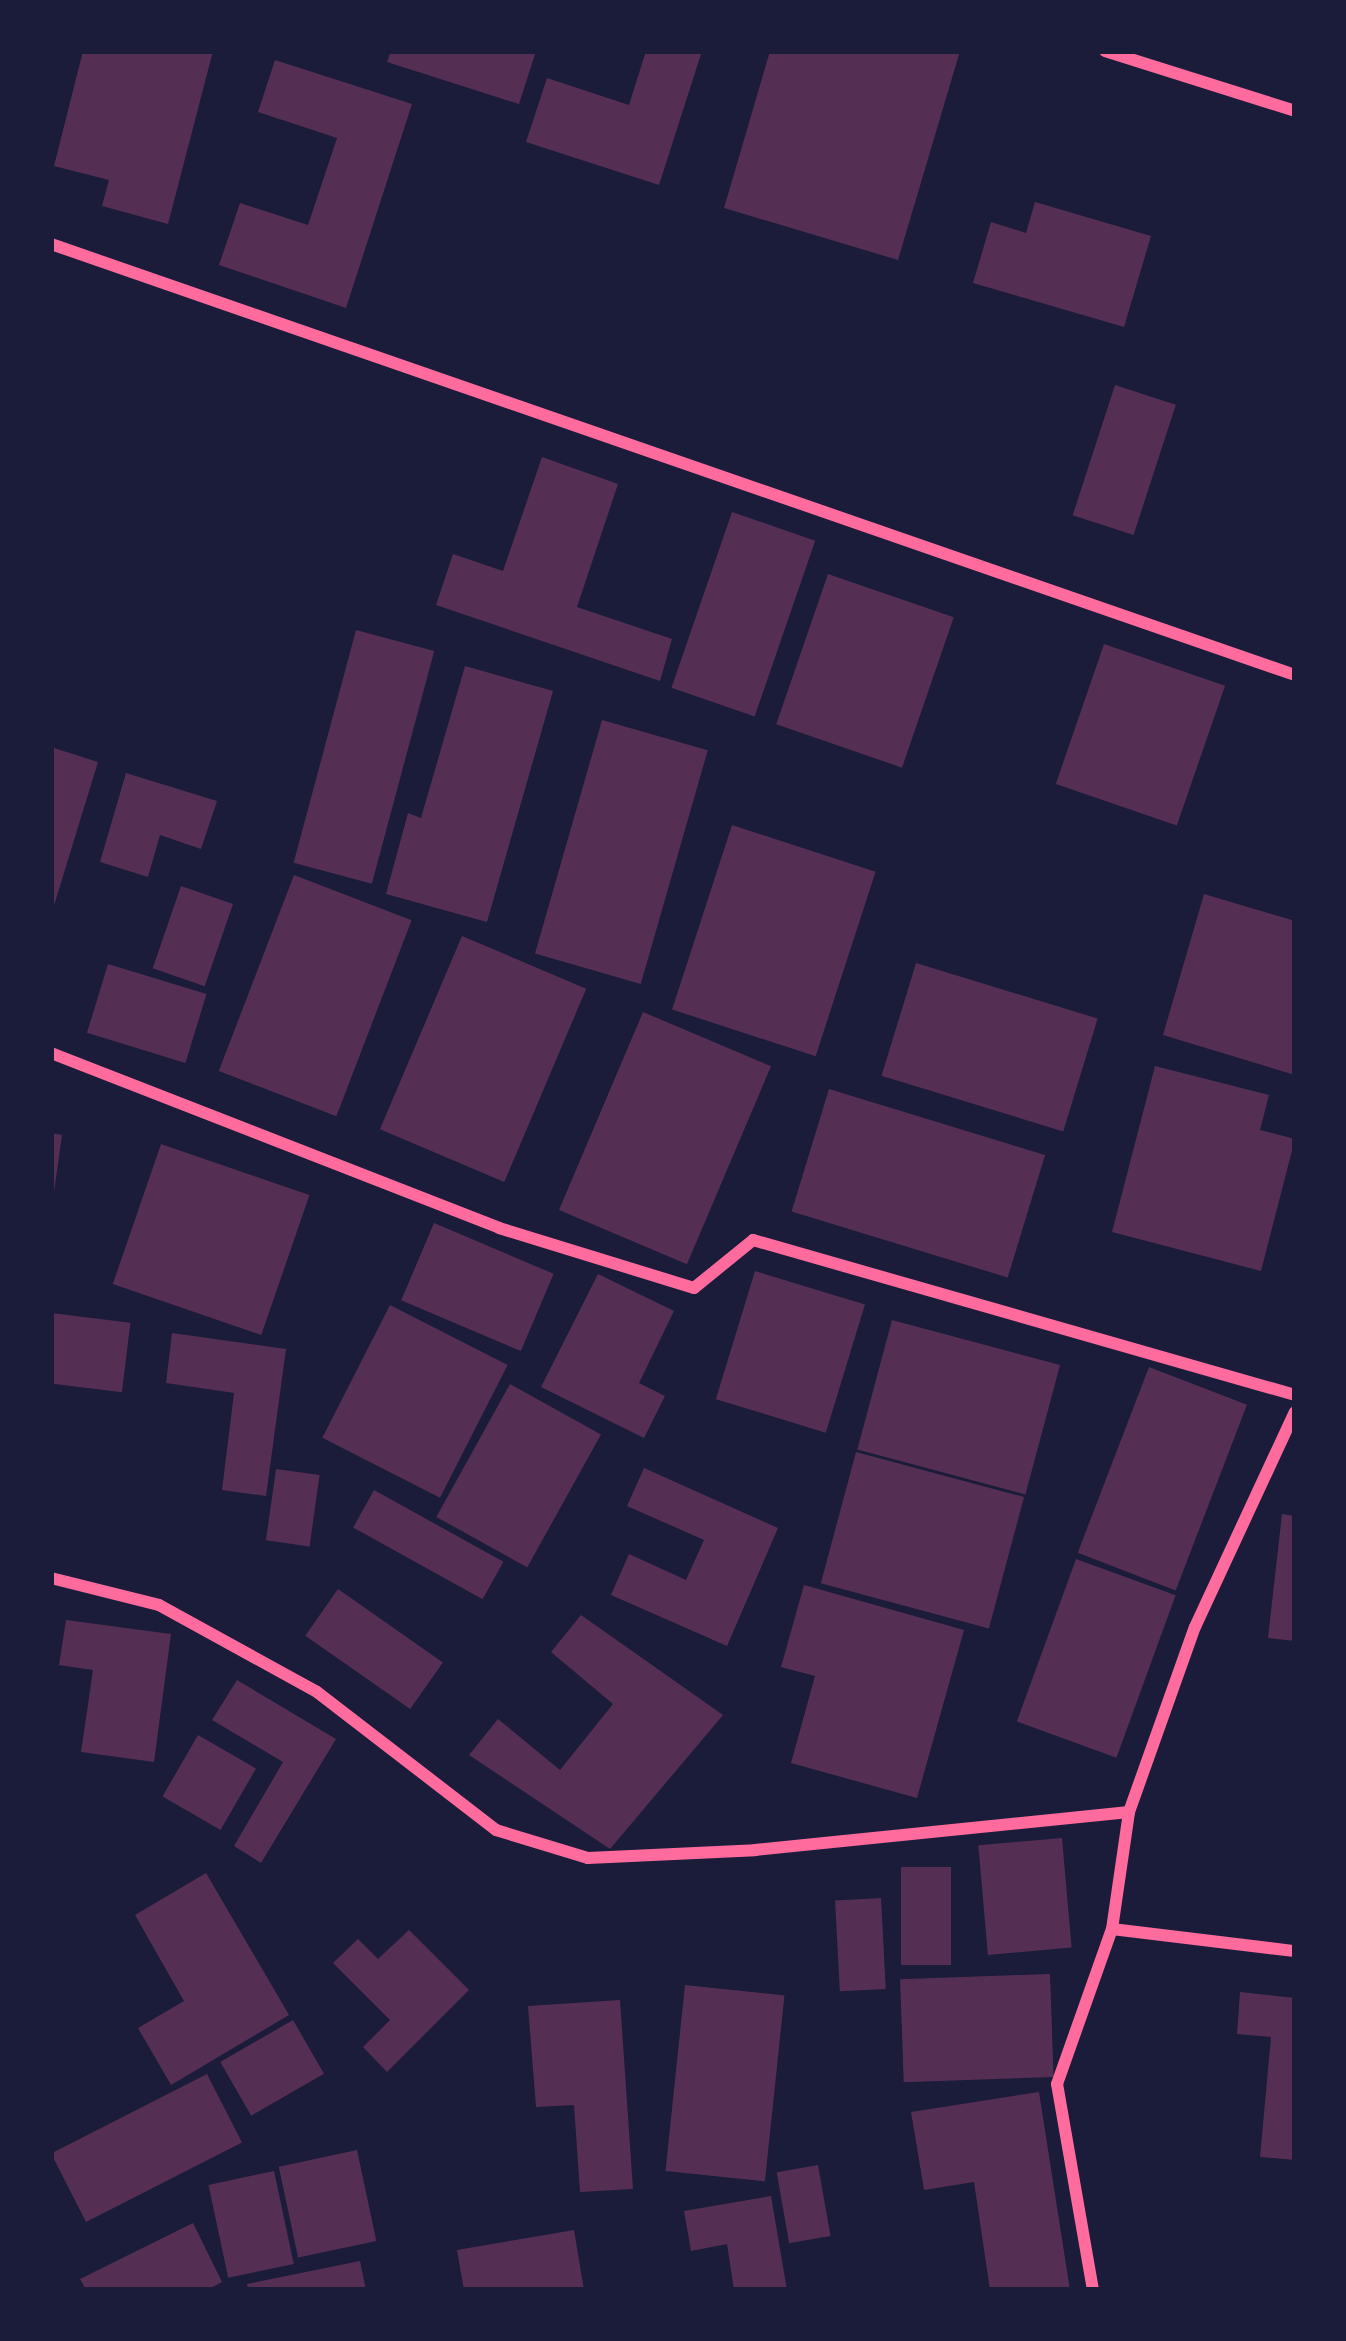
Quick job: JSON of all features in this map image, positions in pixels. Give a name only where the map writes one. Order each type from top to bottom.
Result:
[{"type":"street","points":[[1105,51],[1295,112]]},
{"type":"street","points":[[51,244],[1295,675]]},
{"type":"street","points":[[51,1053],[499,1228],[694,1288],[753,1240],[1295,1395]]},
{"type":"street","points":[[1093,2290],[1057,2084],[1112,1928],[1129,1812],[1195,1627],[1295,1412]]},
{"type":"street","points":[[51,1578],[159,1605],[317,1692],[496,1830],[587,1858],[755,1850],[1129,1812]]},
{"type":"street","points":[[1112,1928],[1295,1951]]},
{"type":"building","points":[[83,51],[213,51],[168,224],[102,206],[109,180],[54,166]]},
{"type":"building","points":[[391,51],[536,51],[519,104],[387,62]]},
{"type":"building","points":[[646,51],[702,51],[659,185],[526,142],[547,78],[629,105]]},
{"type":"building","points":[[770,51],[960,51],[898,260],[724,208]]},
{"type":"building","points":[[275,60],[412,104],[346,308],[219,265],[240,203],[308,225],[337,138],[258,112]]},
{"type":"building","points":[[1035,202],[1151,236],[1124,327],[973,283],[991,222],[1026,233]]},
{"type":"building","points":[[1115,385],[1176,405],[1134,535],[1073,515]]},
{"type":"building","points":[[542,457],[618,484],[577,607],[672,639],[660,681],[436,605],[453,554],[503,571]]},
{"type":"building","points":[[732,512],[815,541],[755,717],[671,688]]},
{"type":"building","points":[[828,574],[954,617],[902,768],[776,724]]},
{"type":"building","points":[[356,630],[434,651],[372,884],[294,863]]},
{"type":"building","points":[[1104,644],[1225,686],[1177,826],[1056,784]]},
{"type":"building","points":[[465,666],[553,691],[487,922],[386,894],[408,813],[421,818]]},
{"type":"building","points":[[602,720],[708,750],[641,984],[535,954]]},
{"type":"building","points":[[51,747],[98,762],[52,912],[51,912]]},
{"type":"building","points":[[126,773],[217,801],[201,849],[160,835],[148,877],[100,862]]},
{"type":"building","points":[[732,825],[876,872],[816,1056],[672,1010]]},
{"type":"building","points":[[294,875],[412,920],[336,1116],[219,1071]]},
{"type":"building","points":[[181,886],[233,904],[205,986],[153,968]]},
{"type":"building","points":[[1204,894],[1295,921],[1295,1075],[1163,1035]]},
{"type":"building","points":[[462,936],[586,989],[504,1182],[380,1129]]},
{"type":"building","points":[[916,963],[1098,1019],[1063,1131],[882,1076]]},
{"type":"building","points":[[108,964],[206,994],[185,1063],[87,1033]]},
{"type":"building","points":[[643,1012],[771,1066],[687,1264],[559,1210]]},
{"type":"building","points":[[1155,1066],[1269,1095],[1260,1130],[1295,1139],[1261,1271],[1112,1232]]},
{"type":"building","points":[[829,1089],[1045,1155],[1008,1277],[792,1211]]},
{"type":"building","points":[[51,1133],[62,1135],[54,1192],[51,1191]]},
{"type":"building","points":[[161,1144],[309,1195],[261,1335],[113,1284]]},
{"type":"building","points":[[434,1223],[554,1274],[521,1351],[401,1300]]},
{"type":"building","points":[[755,1271],[865,1305],[826,1433],[716,1399]]},
{"type":"building","points":[[598,1274],[674,1311],[639,1383],[665,1396],[644,1438],[541,1387]]},
{"type":"building","points":[[390,1305],[508,1365],[440,1498],[322,1438]]},
{"type":"building","points":[[51,1313],[130,1323],[122,1392],[51,1384]]},
{"type":"building","points":[[892,1320],[1060,1365],[1025,1494],[857,1449]]},
{"type":"building","points":[[172,1333],[286,1349],[266,1496],[222,1490],[234,1393],[166,1383]]},
{"type":"building","points":[[1149,1367],[1247,1405],[1176,1590],[1078,1553]]},
{"type":"building","points":[[510,1384],[601,1434],[527,1567],[436,1517]]},
{"type":"building","points":[[856,1452],[1024,1497],[989,1628],[821,1583]]},
{"type":"building","points":[[644,1468],[778,1528],[727,1646],[611,1595],[629,1554],[686,1580],[704,1540],[627,1506]]},
{"type":"building","points":[[276,1469],[320,1475],[310,1546],[266,1540]]},
{"type":"building","points":[[374,1490],[503,1562],[483,1599],[353,1528]]},
{"type":"building","points":[[1282,1514],[1295,1516],[1295,1641],[1268,1638]]},
{"type":"building","points":[[1076,1559],[1176,1595],[1116,1758],[1017,1722]]},
{"type":"building","points":[[804,1585],[964,1630],[917,1798],[791,1763],[815,1676],[781,1667]]},
{"type":"building","points":[[338,1589],[443,1662],[410,1709],[305,1636]]},
{"type":"building","points":[[581,1615],[723,1715],[610,1849],[469,1755],[498,1719],[560,1770],[613,1704],[551,1652]]},
{"type":"building","points":[[66,1620],[171,1634],[154,1762],[81,1752],[93,1670],[59,1665]]},
{"type":"building","points":[[237,1680],[336,1739],[261,1863],[234,1846],[283,1762],[212,1720]]},
{"type":"building","points":[[198,1735],[256,1768],[221,1830],[162,1796]]},
{"type":"building","points":[[1062,1838],[1072,1948],[988,1955],[978,1845]]},
{"type":"building","points":[[901,1867],[951,1867],[951,1965],[901,1965]]},
{"type":"building","points":[[206,1873],[289,2015],[171,2085],[138,2028],[184,2001],[135,1915]]},
{"type":"building","points":[[881,1898],[886,1989],[840,1991],[835,1900]]},
{"type":"building","points":[[409,1930],[469,1990],[387,2072],[363,2047],[390,2020],[333,1963],[358,1939],[378,1959]]},
{"type":"building","points":[[1050,1974],[1054,2077],[904,2082],[900,1979]]},
{"type":"building","points":[[685,1985],[784,1995],[765,2181],[665,2171]]},
{"type":"building","points":[[1240,1992],[1295,1998],[1295,2160],[1260,2157],[1271,2037],[1237,2034]]},
{"type":"building","points":[[620,2000],[633,2189],[580,2192],[574,2105],[536,2107],[528,2006]]},
{"type":"building","points":[[293,2020],[324,2074],[251,2116],[220,2062]]},
{"type":"building","points":[[207,2074],[242,2143],[86,2222],[51,2153]]},
{"type":"building","points":[[1039,2092],[1070,2290],[990,2290],[974,2182],[924,2190],[911,2112]]},
{"type":"building","points":[[357,2150],[376,2241],[298,2258],[279,2167]]},
{"type":"building","points":[[818,2165],[831,2236],[789,2243],[777,2172]]},
{"type":"building","points":[[274,2171],[294,2264],[228,2278],[208,2185]]},
{"type":"building","points":[[771,2196],[787,2290],[734,2290],[727,2244],[691,2251],[684,2211]]},
{"type":"building","points":[[193,2223],[222,2282],[207,2290],[86,2290],[80,2279]]},
{"type":"building","points":[[574,2230],[584,2290],[464,2290],[457,2250]]},
{"type":"building","points":[[360,2261],[366,2290],[248,2290],[247,2284]]}]
